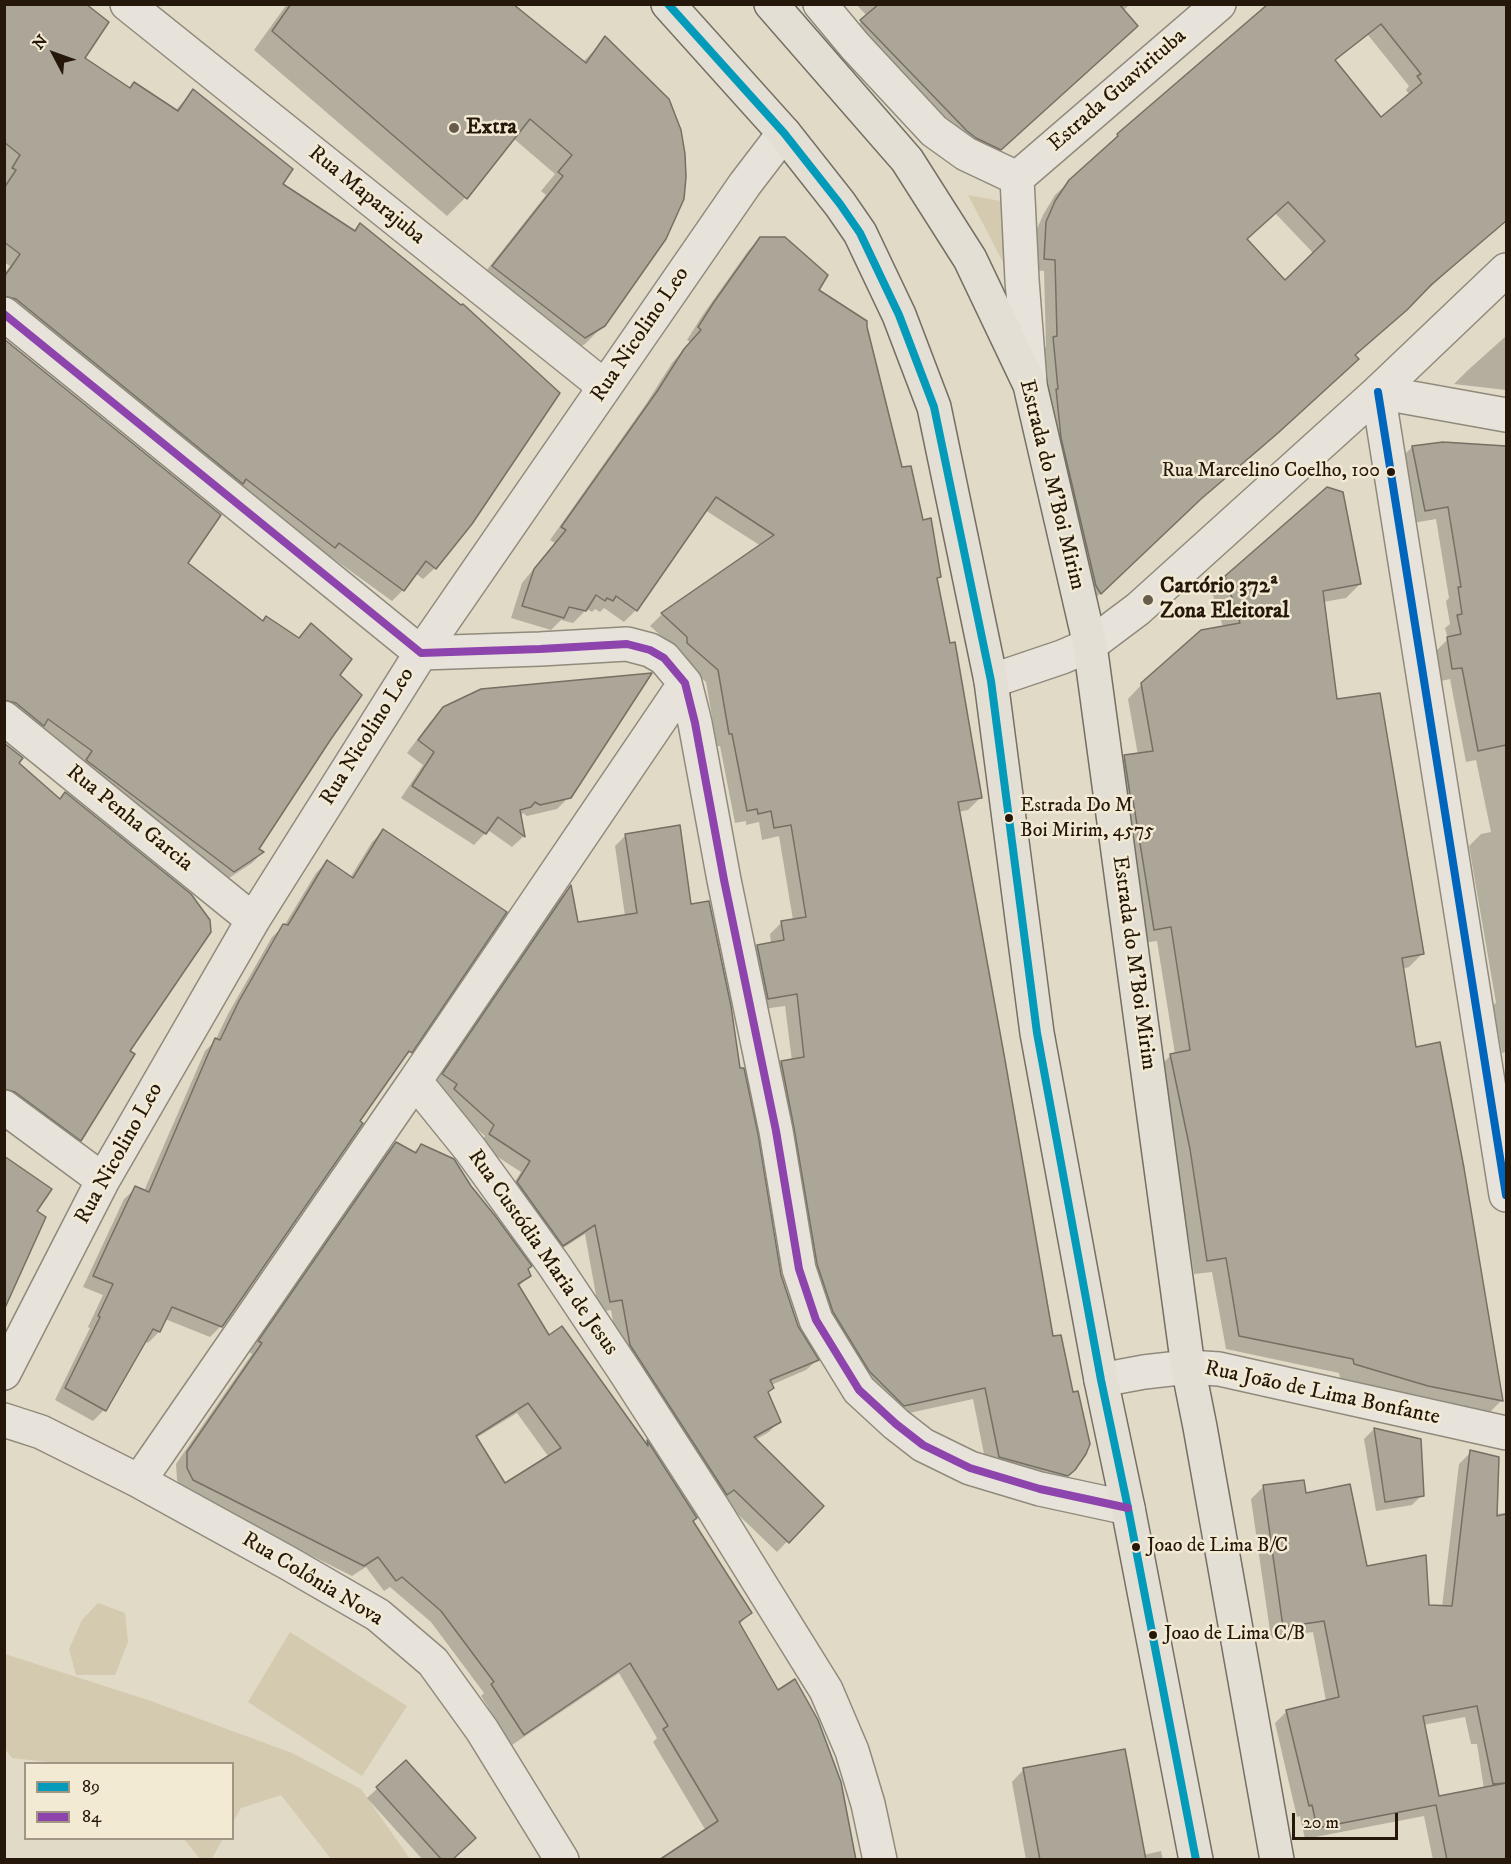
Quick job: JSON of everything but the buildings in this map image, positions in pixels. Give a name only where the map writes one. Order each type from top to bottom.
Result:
[{"type":"main road","points":[[668,4],[784,133],[860,233],[898,315],[934,407],[991,681],[1037,1034],[1101,1380],[1196,1860]]},
{"type":"main road","name":"Estrada do M'Boi Mirim","points":[[771,4],[907,160],[969,259],[1030,385],[1090,645],[1188,1367],[1277,1860]]},
{"type":"street","name":"Rua Maparajuba","points":[[127,4],[605,387]]},
{"type":"street","points":[[820,4],[855,46],[934,131],[966,154],[1017,178],[1030,385]]},
{"type":"street","name":"Estrada Guavirituba","points":[[1017,178],[1219,4]]},
{"type":"street","name":"Rua Nicolino Leo","points":[[4,1373],[104,1180],[253,920],[421,652],[745,184],[784,133]]},
{"type":"street","points":[[991,681],[1090,645],[1138,609],[1378,392],[1506,270]]},
{"type":"street","points":[[4,314],[421,652],[627,644],[650,650],[664,658],[685,683],[695,723],[724,880],[776,1131],[799,1269],[816,1320],[859,1390],[923,1445],[970,1468],[1040,1489],[1128,1508]]},
{"type":"street","points":[[1378,392],[1506,415]]},
{"type":"street","points":[[1378,392],[1506,1195]]},
{"type":"street","points":[[139,1481],[415,1081],[685,683]]},
{"type":"street","name":"Rua Penha Garcia","points":[[4,718],[253,920]]},
{"type":"street","name":"Rua Custódia Maria de Jesus","points":[[415,1081],[470,1149],[560,1275],[624,1370],[826,1690],[852,1751],[868,1804],[880,1860]]},
{"type":"street","points":[[4,1107],[104,1180]]},
{"type":"street","name":"Rua João de Lima Bonfante","points":[[1101,1380],[1188,1367],[1219,1369],[1506,1433]]},
{"type":"street","name":"Rua Colônia Nova","points":[[4,1420],[40,1432],[139,1481],[378,1615],[434,1662],[482,1730],[562,1860]]},
{"type":"shaded area","points":[[968,195],[1006,202],[1004,264]]},
{"type":"shaded area","points":[[98,1603],[125,1613],[128,1642],[115,1675],[76,1675],[69,1649],[82,1620]]},
{"type":"shaded area","points":[[290,1632],[407,1706],[362,1776],[248,1702]]},
{"type":"shaded area","points":[[5,1654],[151,1701],[292,1753],[361,1789],[410,1859],[331,1859],[281,1795],[241,1808],[234,1820],[234,1762],[47,1762],[12,1758],[5,1749]]},
{"type":"shaded area","points":[[185,1840],[222,1840],[211,1860],[200,1859]]},
{"type":"transit line","name":"89","points":[[668,4],[784,133],[860,233],[899,315],[934,407],[991,681],[1037,1033],[1101,1380],[1196,1860]]},
{"type":"transit line","name":"84","points":[[4,314],[421,653],[627,644],[650,650],[664,658],[685,683],[695,723],[724,880],[776,1131],[799,1269],[816,1320],[859,1390],[923,1445],[970,1468],[1040,1489],[1128,1508]]},
{"type":"transit line","points":[[1378,392],[1506,1195]]},
{"type":"place","name":"Extra","points":[[454,128]]},
{"type":"place","name":"Rua Marcelino Coelho, 100","points":[[1391,472]]},
{"type":"place","name":"Cartório 372ª Zona Eleitoral","points":[[1148,600]]},
{"type":"place","name":"Estrada Do M Boi Mirim, 4575","points":[[1009,818]]},
{"type":"place","name":"Joao de Lima B/C","points":[[1136,1547]]},
{"type":"place","name":"Joao de Lima C/B","points":[[1153,1635]]}]
